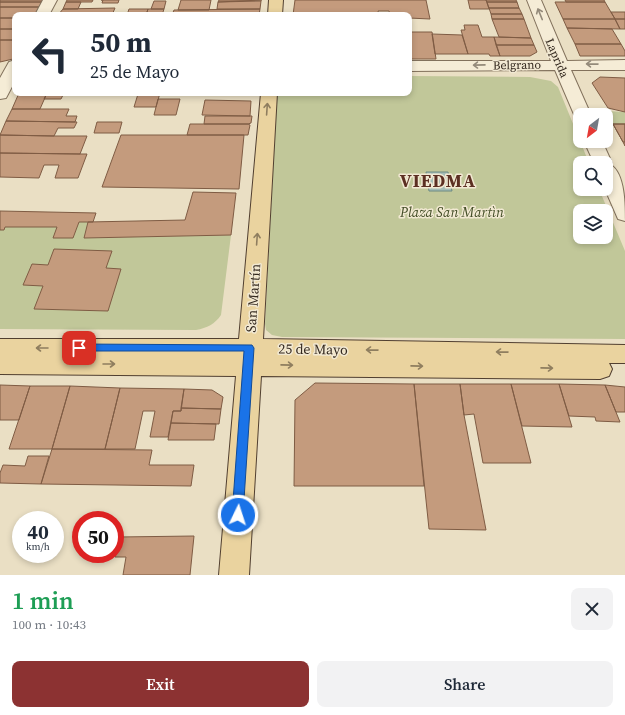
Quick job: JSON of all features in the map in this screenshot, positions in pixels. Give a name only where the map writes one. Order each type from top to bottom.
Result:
[{"type":"main road","points":[[275,12],[276,0]]},
{"type":"main road","name":"San Martín","points":[[234,575],[248,356],[269,96]]},
{"type":"main road","name":"25 de Mayo","points":[[0,348],[625,369]]},
{"type":"main road","name":"25 de Mayo","points":[[0,364],[248,356],[625,354]]},
{"type":"street","points":[[44,12],[50,0]]},
{"type":"street","name":"Laprida","points":[[534,0],[579,108]]},
{"type":"street","name":"Belgrano","points":[[412,66],[560,64],[625,65]]},
{"type":"street","points":[[0,94],[11,66]]},
{"type":"street","points":[[613,186],[625,214]]},
{"type":"green space","name":"Plaza San Martìn","points":[[412,76],[530,77],[551,81],[558,87],[573,124],[573,148],[583,148],[586,156],[573,156],[573,196],[602,196],[605,204],[573,204],[573,244],[613,244],[613,222],[625,251],[625,339],[282,337],[272,335],[266,330],[265,324],[277,96],[412,96]]},
{"type":"green space","points":[[613,111],[625,112],[625,124],[613,124]]},
{"type":"green space","points":[[79,222],[88,222],[84,238],[231,235],[221,315],[210,325],[196,330],[0,329],[0,230],[4,230],[5,227],[57,227],[54,238],[73,238]]},
{"type":"water","points":[[426,172],[448,172],[452,191],[429,191]]},
{"type":"building","points":[[0,0],[44,0],[43,2],[0,2]]},
{"type":"building","points":[[67,0],[93,0],[92,2],[66,2]]},
{"type":"building","points":[[103,0],[119,0],[118,3],[102,3]]},
{"type":"building","points":[[181,0],[211,0],[209,10],[178,10]]},
{"type":"building","points":[[219,0],[262,0],[218,2]]},
{"type":"building","points":[[295,0],[426,0],[430,19],[412,18],[412,12],[293,12]]},
{"type":"building","points":[[468,0],[486,0],[489,9],[470,9]]},
{"type":"building","points":[[486,0],[516,0],[517,2],[487,2]]},
{"type":"building","points":[[565,0],[604,0],[605,2],[566,2]]},
{"type":"building","points":[[154,1],[166,1],[164,9],[151,9]]},
{"type":"building","points":[[261,1],[260,9],[217,9],[218,2]]},
{"type":"building","points":[[0,2],[43,2],[40,7],[0,7]]},
{"type":"building","points":[[66,2],[81,2],[78,9],[63,9]]},
{"type":"building","points":[[487,2],[517,2],[519,8],[489,8]]},
{"type":"building","points":[[555,2],[605,2],[615,19],[563,19]]},
{"type":"building","points":[[0,7],[40,7],[38,12],[12,12],[12,18],[0,18]]},
{"type":"building","points":[[115,8],[113,12],[60,12],[63,9]]},
{"type":"building","points":[[489,8],[519,8],[522,14],[491,14]]},
{"type":"building","points":[[129,9],[148,9],[147,12],[128,12]]},
{"type":"building","points":[[148,9],[164,9],[163,12],[147,12]]},
{"type":"building","points":[[260,9],[260,12],[173,12],[174,10]]},
{"type":"building","points":[[611,12],[625,12],[625,19],[615,19]]},
{"type":"building","points":[[491,14],[522,14],[524,19],[492,19]]},
{"type":"building","points":[[0,18],[12,18],[12,29],[0,29]]},
{"type":"building","points":[[492,19],[524,19],[531,38],[499,37]]},
{"type":"building","points":[[563,19],[615,19],[620,29],[567,28]]},
{"type":"building","points":[[615,19],[625,19],[625,29],[620,29]]},
{"type":"building","points":[[464,25],[478,25],[482,37],[494,37],[500,56],[490,56],[489,54],[468,54],[461,30],[465,30]]},
{"type":"building","points":[[567,28],[612,29],[621,44],[575,44]]},
{"type":"building","points":[[0,29],[12,29],[12,40],[0,40]]},
{"type":"building","points":[[412,32],[432,32],[436,59],[412,59]]},
{"type":"building","points":[[432,34],[462,35],[468,54],[435,54]]},
{"type":"building","points":[[494,37],[531,38],[534,45],[496,45]]},
{"type":"building","points":[[0,40],[12,40],[12,59],[0,62]]},
{"type":"building","points":[[575,44],[621,44],[625,51],[625,56],[580,56]]},
{"type":"building","points":[[496,45],[534,45],[537,52],[530,56],[500,56]]},
{"type":"building","points":[[600,77],[625,78],[625,112],[608,108],[592,83]]},
{"type":"building","points":[[18,96],[46,96],[40,109],[12,109]]},
{"type":"building","points":[[46,96],[62,96],[61,99],[44,99]]},
{"type":"building","points":[[137,96],[159,96],[156,107],[134,107]]},
{"type":"building","points":[[158,99],[180,99],[176,115],[154,115]]},
{"type":"building","points":[[205,100],[251,101],[250,116],[202,115]]},
{"type":"building","points":[[12,109],[69,109],[66,116],[77,116],[75,122],[6,121]]},
{"type":"building","points":[[205,116],[252,116],[251,123],[248,124],[204,124]]},
{"type":"building","points":[[6,121],[77,122],[74,128],[58,128],[54,136],[0,135]]},
{"type":"building","points":[[97,122],[122,122],[119,133],[94,133]]},
{"type":"building","points":[[190,124],[250,125],[248,135],[187,135]]},
{"type":"building","points":[[613,124],[625,124],[625,146]]},
{"type":"building","points":[[613,124],[625,124],[625,142],[623,142]]},
{"type":"building","points":[[0,135],[87,136],[80,154],[0,153]]},
{"type":"building","points":[[121,135],[244,135],[239,189],[102,187]]},
{"type":"building","points":[[0,153],[87,154],[78,178],[55,178],[59,165],[44,165],[39,178],[0,177]]},
{"type":"building","points":[[193,192],[236,193],[231,235],[84,238],[88,222],[185,220]]},
{"type":"building","points":[[0,211],[96,213],[93,222],[79,222],[73,238],[53,238],[57,227],[5,227],[4,230],[0,230]]},
{"type":"building","points":[[54,249],[112,251],[106,268],[121,269],[108,311],[34,309],[43,286],[23,285],[32,264],[48,265]]},
{"type":"building","points":[[315,383],[414,384],[424,486],[294,486],[295,400]]},
{"type":"building","points":[[414,384],[460,384],[464,415],[486,530],[429,529]]},
{"type":"building","points":[[460,384],[511,384],[531,463],[483,463],[474,414],[464,415]]},
{"type":"building","points":[[511,384],[559,384],[572,427],[522,426]]},
{"type":"building","points":[[559,384],[605,385],[620,422],[596,421],[595,417],[569,416]]},
{"type":"building","points":[[0,385],[30,386],[19,420],[0,420]]},
{"type":"building","points":[[605,385],[625,387],[625,412],[616,412]]},
{"type":"building","points":[[30,386],[70,386],[52,449],[9,449]]},
{"type":"building","points":[[70,386],[120,388],[105,449],[52,449]]},
{"type":"building","points":[[120,388],[184,389],[181,411],[173,411],[168,437],[150,437],[155,411],[143,411],[135,449],[105,449]]},
{"type":"building","points":[[184,389],[212,390],[223,397],[221,409],[181,408]]},
{"type":"building","points":[[181,408],[221,409],[219,424],[171,423],[173,411],[181,411]]},
{"type":"building","points":[[171,423],[216,424],[214,440],[168,440]]},
{"type":"building","points":[[52,449],[152,450],[149,465],[194,465],[191,486],[41,484]]},
{"type":"building","points":[[28,456],[49,456],[41,484],[0,483],[0,473],[3,465],[25,466]]},
{"type":"building","points":[[194,536],[190,575],[123,575],[126,557],[124,557],[124,537]]},
{"type":"district","name":"VIEDMA","points":[[438,180]]},
{"type":"route","points":[[79,348],[249,348],[238,515]]}]
